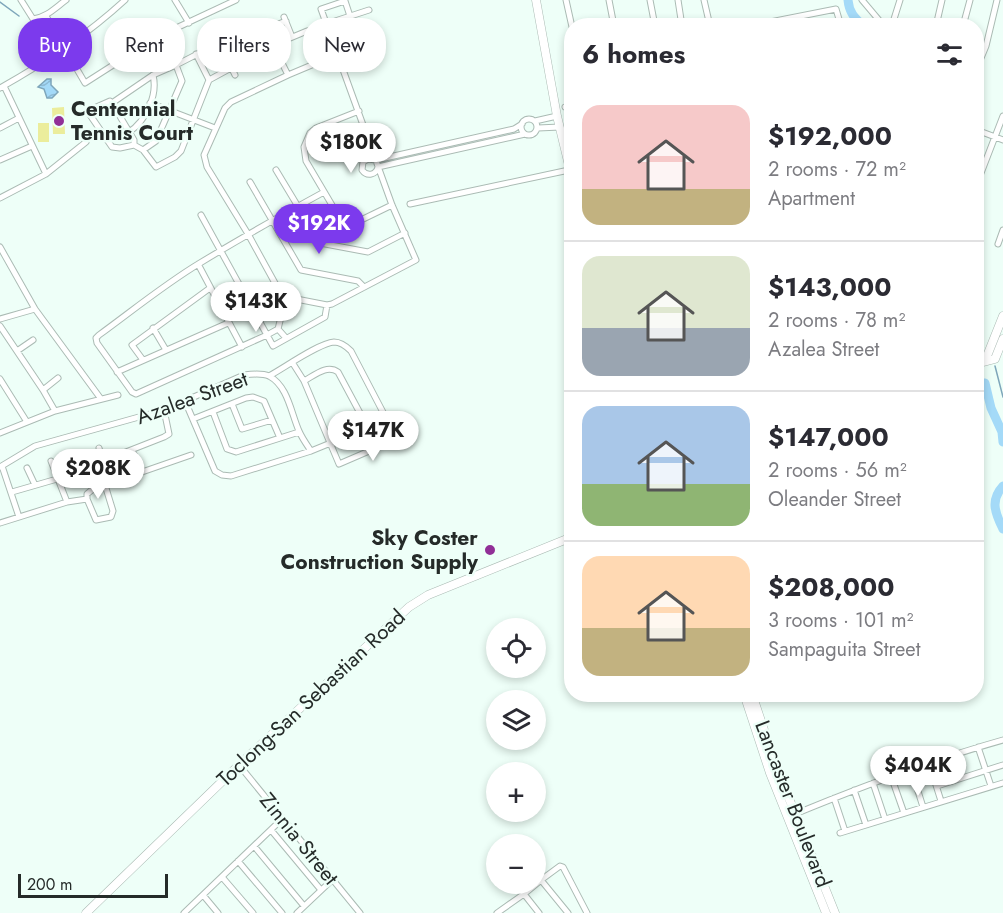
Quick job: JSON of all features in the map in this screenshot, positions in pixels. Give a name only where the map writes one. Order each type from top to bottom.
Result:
[{"type":"main road","points":[[536,0],[564,148]]},
{"type":"main road","points":[[985,361],[1003,316]]},
{"type":"main road","points":[[985,361],[996,359],[1003,339]]},
{"type":"main road","name":"Toclong-San Sebastian Road","points":[[86,913],[239,765],[410,607],[428,595],[564,540]]},
{"type":"main road","name":"Lancaster Boulevard","points":[[747,702],[770,773],[820,886],[835,913]]},
{"type":"main road","name":"Lancaster Boulevard","points":[[755,702],[820,886],[826,913]]},
{"type":"street","points":[[21,0],[33,19],[46,16],[66,0]]},
{"type":"street","points":[[92,29],[125,0]]},
{"type":"street","points":[[175,0],[189,23]]},
{"type":"street","points":[[79,72],[85,83],[157,37],[236,0]]},
{"type":"street","points":[[566,0],[570,18]]},
{"type":"street","points":[[609,0],[612,18]]},
{"type":"street","points":[[650,0],[653,18]]},
{"type":"street","points":[[678,0],[680,18]]},
{"type":"street","points":[[704,0],[708,18]]},
{"type":"street","points":[[862,0],[879,18]]},
{"type":"street","points":[[894,18],[900,0]]},
{"type":"street","points":[[938,18],[942,0]]},
{"type":"street","points":[[965,18],[969,0]]},
{"type":"street","points":[[984,51],[997,0]]},
{"type":"street","points":[[324,18],[321,9],[345,2],[350,16]]},
{"type":"street","points":[[790,18],[836,9],[839,18]]},
{"type":"street","points":[[344,18],[369,10]]},
{"type":"street","points":[[292,37],[303,33]]},
{"type":"street","points":[[185,60],[196,54],[209,80]]},
{"type":"street","points":[[303,69],[231,102],[225,108],[204,155],[207,167],[248,234],[278,291],[286,297],[327,305],[416,260],[392,205],[345,72]]},
{"type":"street","points":[[27,72],[2,87],[46,174]]},
{"type":"street","points":[[112,103],[160,72]]},
{"type":"street","points":[[143,150],[156,141],[182,81],[179,72]]},
{"type":"street","points":[[134,145],[134,140],[110,101],[92,109],[90,115],[111,147],[134,145],[143,150],[156,167],[175,157],[181,151],[209,80],[224,72]]},
{"type":"street","points":[[129,132],[140,125],[150,103],[155,85],[153,75]]},
{"type":"street","points":[[150,103],[215,128]]},
{"type":"street","points":[[359,111],[316,128],[310,133],[303,147],[306,161],[336,213],[344,219],[365,219],[392,205]]},
{"type":"street","points":[[377,164],[514,129],[528,119],[535,121],[557,116]]},
{"type":"street","points":[[984,165],[1003,116]]},
{"type":"street","points":[[0,128],[19,118]]},
{"type":"street","points":[[535,121],[538,128]]},
{"type":"street","points":[[522,124],[521,129],[525,134]]},
{"type":"street","points":[[377,164],[533,134],[538,128]]},
{"type":"street","points":[[538,128],[564,130]]},
{"type":"street","points":[[984,133],[1003,140]]},
{"type":"street","points":[[0,198],[46,174],[86,142]]},
{"type":"street","points":[[0,160],[32,146]]},
{"type":"street","points":[[276,170],[299,206],[316,240],[325,245],[368,252],[405,232]]},
{"type":"street","points":[[410,204],[564,175]]},
{"type":"street","points":[[250,182],[301,270],[358,281],[364,287]]},
{"type":"street","points":[[286,297],[278,329],[140,394],[132,392],[97,343],[99,335],[198,264],[324,192]]},
{"type":"street","points":[[201,215],[273,346],[325,317],[327,305]]},
{"type":"street","points":[[998,244],[1003,230]]},
{"type":"street","points":[[0,247],[35,309],[101,399]]},
{"type":"street","points":[[198,264],[242,347]]},
{"type":"street","points":[[143,360],[132,345],[210,288]]},
{"type":"street","points":[[0,319],[35,309]]},
{"type":"street","points":[[117,372],[228,323]]},
{"type":"street","points":[[0,326],[55,411]]},
{"type":"street","points":[[153,328],[166,350]]},
{"type":"street","points":[[278,329],[286,339]]},
{"type":"street","points":[[17,351],[33,340]]},
{"type":"street","points":[[269,376],[292,362],[323,345],[335,342],[343,344],[351,351],[397,439],[339,464],[304,381],[292,362]]},
{"type":"street","points":[[304,381],[328,368],[338,372],[368,428]]},
{"type":"street","name":"Azalea Street","points":[[1,466],[35,446],[164,410],[244,375],[269,376],[280,388],[288,399],[299,432],[311,451]]},
{"type":"street","points":[[43,390],[58,378]]},
{"type":"street","points":[[0,379],[27,422]]},
{"type":"street","points":[[0,433],[55,411],[118,395]]},
{"type":"street","points":[[193,419],[253,397],[264,401],[280,438]]},
{"type":"street","points":[[185,401],[215,471],[231,476],[331,444],[387,420]]},
{"type":"street","points":[[232,404],[242,429],[272,420]]},
{"type":"street","points":[[12,492],[57,479],[164,438],[169,434],[164,410]]},
{"type":"street","points":[[213,412],[227,449],[236,452],[299,432]]},
{"type":"street","points":[[99,448],[103,461]]},
{"type":"street","points":[[132,450],[142,472]]},
{"type":"street","points":[[75,453],[81,469]]},
{"type":"street","points":[[105,485],[113,511],[111,517],[96,520],[87,499],[87,494],[93,489],[191,455]]},
{"type":"street","points":[[51,461],[67,502]]},
{"type":"street","points":[[1,466],[20,517]]},
{"type":"street","points":[[27,468],[35,485]]},
{"type":"street","points":[[0,524],[67,502],[87,499]]},
{"type":"street","points":[[795,814],[891,776],[1003,740]]},
{"type":"street","points":[[978,747],[991,786]]},
{"type":"street","points":[[929,763],[941,801]]},
{"type":"street","name":"Zinnia Street","points":[[239,765],[360,913]]},
{"type":"street","points":[[937,786],[1003,765]]},
{"type":"street","points":[[911,769],[923,807]]},
{"type":"street","points":[[891,776],[903,813]]},
{"type":"street","points":[[873,783],[885,819]]},
{"type":"street","points":[[834,798],[842,832],[1003,783]]},
{"type":"street","points":[[854,790],[866,825]]},
{"type":"street","points":[[184,913],[282,819]]},
{"type":"street","points":[[271,830],[321,890]]},
{"type":"street","points":[[254,846],[304,906]]},
{"type":"street","points":[[238,861],[282,913]]},
{"type":"street","points":[[546,877],[557,867],[563,867],[587,913]]},
{"type":"street","points":[[222,876],[253,913]]},
{"type":"street","points":[[297,913],[332,880]]},
{"type":"street","points":[[546,885],[568,913]]},
{"type":"street","points":[[497,913],[524,894],[539,913]]},
{"type":"street","points":[[202,895],[218,913]]},
{"type":"street","points":[[505,906],[511,913]]},
{"type":"green space","name":"Centennial Tennis Court","points":[[64,107],[65,134],[53,134],[52,108]]},
{"type":"green space","points":[[38,123],[49,123],[49,142],[38,142]]},
{"type":"green space","points":[[341,130],[353,136],[343,156],[331,151]]},
{"type":"green space","points":[[321,132],[332,139],[320,160],[309,154]]},
{"type":"water","points":[[47,79],[51,79],[51,85],[58,92],[52,98],[47,98],[44,89],[38,87]]},
{"type":"waterway","points":[[848,0],[856,18]]},
{"type":"waterway","points":[[0,2],[19,16]]},
{"type":"waterway","points":[[995,366],[1003,397]]},
{"type":"waterway","points":[[984,383],[991,408],[1002,432],[1003,442]]},
{"type":"waterway","points":[[1003,486],[995,502],[1003,529]]},
{"type":"place","name":"Centennial Tennis Court","points":[[59,121]]},
{"type":"place","name":"Sky Coster Construction Supply","points":[[490,550]]}]
